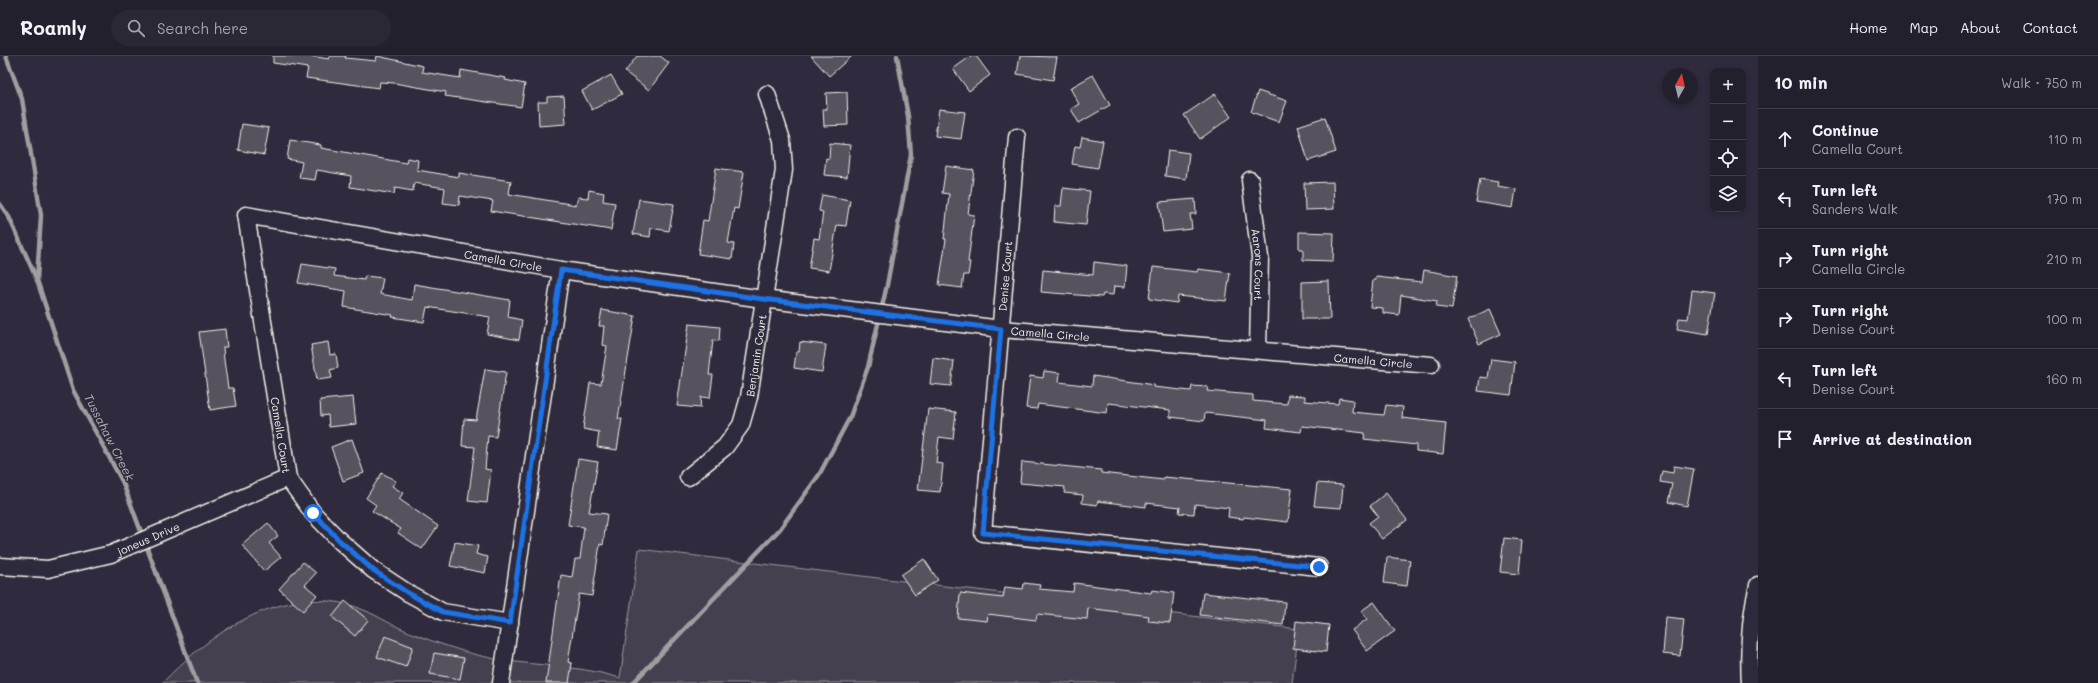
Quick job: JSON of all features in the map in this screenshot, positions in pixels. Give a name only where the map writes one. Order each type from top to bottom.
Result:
[{"type":"street","name":"Benjamin Court","points":[[688,477],[725,447],[741,425],[749,397],[784,170],[782,140],[767,94]]},
{"type":"street","name":"Denise Court","points":[[1017,137],[983,533],[1319,567]]},
{"type":"street","name":"Aarons Court","points":[[1250,180],[1260,257],[1258,350]]},
{"type":"street","name":"Camella Circle","points":[[246,215],[561,270],[763,299],[1001,329],[1431,365]]},
{"type":"street","name":"Camella Court","points":[[246,215],[288,478],[313,513],[340,541],[373,570],[402,590],[443,612],[510,623]]},
{"type":"street","points":[[501,683],[561,270]]},
{"type":"street","name":"joneus Drive","points":[[0,566],[48,569],[111,554],[288,478]]},
{"type":"street","points":[[1750,683],[1748,655],[1754,601],[1758,585]]},
{"type":"shaded area","points":[[639,549],[1299,629],[1292,683],[162,683],[203,646],[227,629],[252,616],[277,606],[304,601],[331,601],[359,608],[419,636],[477,655],[513,662],[566,667],[602,673],[620,678]]},
{"type":"building","points":[[273,56],[310,56],[329,59],[330,56],[346,56],[345,58],[376,61],[377,56],[423,66],[422,72],[460,78],[461,70],[506,78],[505,80],[525,84],[521,107],[445,96],[446,92],[394,83],[380,82],[379,88],[306,78],[308,68],[273,63]]},
{"type":"building","points":[[637,56],[660,56],[669,63],[649,90],[625,72]]},
{"type":"building","points":[[811,56],[852,56],[829,76]]},
{"type":"building","points":[[971,56],[976,56],[990,75],[969,91],[953,69]]},
{"type":"building","points":[[1020,56],[1057,57],[1053,80],[1017,74]]},
{"type":"building","points":[[611,75],[622,94],[592,110],[582,91]]},
{"type":"building","points":[[1093,75],[1110,105],[1079,123],[1071,109],[1079,104],[1070,88]]},
{"type":"building","points":[[1258,91],[1287,101],[1279,122],[1251,112]]},
{"type":"building","points":[[847,92],[848,125],[824,126],[823,109],[827,109],[826,93]]},
{"type":"building","points":[[1215,94],[1231,117],[1200,139],[1184,115]]},
{"type":"building","points":[[564,96],[566,124],[539,126],[538,102],[547,102],[547,97]]},
{"type":"building","points":[[939,109],[965,112],[961,139],[935,136]]},
{"type":"building","points":[[1325,117],[1336,152],[1308,161],[1298,126]]},
{"type":"building","points":[[242,124],[269,128],[264,155],[238,150]]},
{"type":"building","points":[[1082,137],[1103,141],[1098,168],[1072,164],[1075,146],[1080,147]]},
{"type":"building","points":[[290,140],[321,145],[321,148],[406,163],[407,158],[418,160],[417,170],[459,177],[459,173],[511,181],[509,194],[576,205],[578,197],[588,198],[589,190],[604,193],[603,201],[615,203],[611,230],[491,211],[493,201],[460,196],[459,205],[443,203],[445,188],[414,183],[413,191],[395,188],[394,194],[350,187],[351,176],[317,170],[315,180],[299,178],[302,162],[287,159]]},
{"type":"building","points":[[830,143],[850,145],[847,177],[824,175],[826,158],[829,159]]},
{"type":"building","points":[[1168,150],[1189,153],[1186,179],[1165,176]]},
{"type":"building","points":[[946,166],[974,170],[968,214],[974,215],[968,262],[970,262],[968,275],[964,275],[962,288],[939,285],[946,239],[944,239],[949,194],[942,193]]},
{"type":"building","points":[[716,168],[744,172],[738,209],[734,208],[728,243],[734,244],[732,259],[698,254],[703,220],[708,221]]},
{"type":"building","points":[[1480,179],[1498,182],[1497,186],[1516,189],[1513,208],[1476,202]]},
{"type":"building","points":[[1333,182],[1334,209],[1305,210],[1304,183]]},
{"type":"building","points":[[1063,188],[1090,191],[1086,225],[1054,222],[1055,206],[1061,206]]},
{"type":"building","points":[[822,195],[850,200],[846,226],[837,225],[829,271],[809,268],[814,238],[819,239],[823,212],[819,211]]},
{"type":"building","points":[[639,199],[674,204],[669,231],[651,228],[650,237],[633,234]]},
{"type":"building","points":[[1195,199],[1196,214],[1190,214],[1192,229],[1163,232],[1159,202]]},
{"type":"building","points":[[1299,232],[1334,233],[1333,261],[1303,260],[1303,249],[1299,249]]},
{"type":"building","points":[[1094,262],[1127,266],[1125,287],[1114,286],[1113,295],[1103,294],[1102,297],[1041,292],[1043,270],[1093,275]]},
{"type":"building","points":[[302,264],[335,269],[334,276],[364,280],[365,276],[383,278],[380,294],[412,300],[414,284],[510,300],[508,317],[522,320],[519,340],[487,334],[490,317],[427,307],[424,322],[344,307],[346,291],[298,283]]},
{"type":"building","points":[[1153,267],[1197,272],[1198,269],[1230,273],[1226,301],[1178,296],[1177,303],[1149,299]]},
{"type":"building","points":[[1424,270],[1457,276],[1452,309],[1436,307],[1437,301],[1401,295],[1399,315],[1383,313],[1383,308],[1370,307],[1373,280],[1376,280],[1376,277],[1422,282]]},
{"type":"building","points":[[1329,281],[1330,319],[1302,319],[1302,282]]},
{"type":"building","points":[[1692,290],[1715,293],[1708,334],[1677,329],[1679,318],[1688,319]]},
{"type":"building","points":[[1490,309],[1501,334],[1479,344],[1468,319]]},
{"type":"building","points":[[602,310],[635,316],[618,419],[622,419],[617,450],[597,447],[599,432],[583,429],[590,383],[601,384],[607,346],[602,345],[604,326],[599,326]]},
{"type":"building","points":[[689,324],[720,327],[719,341],[713,340],[709,375],[713,375],[710,398],[701,397],[700,408],[677,406]]},
{"type":"building","points":[[225,329],[227,347],[223,347],[228,388],[233,388],[236,406],[210,410],[199,332]]},
{"type":"building","points":[[328,342],[330,355],[336,354],[338,368],[330,370],[332,378],[317,380],[311,345]]},
{"type":"building","points":[[800,342],[826,345],[822,372],[794,368],[796,352],[799,352]]},
{"type":"building","points":[[933,358],[954,361],[951,386],[930,384]]},
{"type":"building","points":[[1491,359],[1515,362],[1511,395],[1478,391],[1480,377],[1488,378]]},
{"type":"building","points":[[485,369],[506,372],[496,437],[488,436],[485,469],[491,470],[487,503],[468,501],[475,447],[462,446],[464,419],[476,420]]},
{"type":"building","points":[[1044,371],[1060,373],[1059,382],[1092,386],[1093,376],[1154,385],[1153,387],[1191,391],[1192,386],[1208,387],[1207,391],[1253,395],[1253,401],[1287,404],[1288,395],[1305,396],[1305,401],[1338,404],[1339,398],[1353,400],[1352,412],[1384,415],[1386,405],[1403,407],[1402,418],[1446,423],[1443,454],[1416,451],[1416,445],[1364,439],[1365,433],[1302,426],[1301,432],[1266,428],[1267,420],[1205,413],[1204,421],[1170,417],[1170,410],[1108,403],[1107,413],[1038,404],[1037,409],[1026,408],[1030,376],[1043,378]]},
{"type":"building","points":[[353,397],[356,424],[329,427],[328,415],[321,416],[320,400]]},
{"type":"building","points":[[928,409],[956,412],[953,439],[939,437],[936,463],[943,464],[940,492],[918,490]]},
{"type":"building","points":[[352,439],[364,473],[343,481],[331,447]]},
{"type":"building","points":[[578,459],[598,462],[589,512],[607,514],[603,545],[600,544],[592,596],[579,594],[568,662],[572,663],[569,683],[546,683],[561,575],[572,577],[575,559],[580,559],[584,527],[568,525]]},
{"type":"building","points":[[1022,462],[1101,470],[1101,473],[1164,480],[1164,477],[1292,489],[1288,522],[1244,517],[1243,519],[1228,517],[1229,508],[1195,504],[1194,514],[1179,513],[1180,507],[1146,503],[1146,507],[1098,501],[1097,505],[1082,503],[1083,495],[1064,493],[1065,487],[1020,483]]},
{"type":"building","points":[[1674,466],[1694,469],[1687,506],[1668,502],[1672,484],[1660,482],[1662,471],[1673,473]]},
{"type":"building","points":[[382,473],[396,481],[392,486],[403,493],[399,499],[438,526],[422,549],[398,533],[401,529],[372,511],[376,505],[366,498]]},
{"type":"building","points":[[1317,483],[1343,485],[1341,508],[1314,506]]},
{"type":"building","points":[[1386,493],[1407,520],[1382,539],[1369,523],[1378,516],[1370,506]]},
{"type":"building","points":[[268,523],[278,536],[269,543],[281,557],[264,571],[242,545]]},
{"type":"building","points":[[1504,538],[1522,540],[1519,574],[1500,572]]},
{"type":"building","points":[[455,542],[478,546],[476,554],[488,557],[485,573],[450,566]]},
{"type":"building","points":[[1387,557],[1410,560],[1407,586],[1384,583]]},
{"type":"building","points":[[924,559],[938,580],[915,595],[901,575]]},
{"type":"building","points":[[303,562],[316,573],[305,585],[317,595],[303,611],[279,589]]},
{"type":"building","points":[[1024,583],[1040,585],[1039,589],[1073,592],[1074,583],[1151,593],[1152,590],[1174,593],[1170,623],[1148,621],[1149,616],[1088,608],[1087,619],[1037,614],[1036,620],[988,614],[987,621],[958,618],[960,593],[1003,598],[1005,587],[1023,589]]},
{"type":"building","points":[[1203,593],[1285,602],[1283,625],[1200,615]]},
{"type":"building","points":[[345,601],[368,620],[355,636],[332,617]]},
{"type":"building","points":[[1374,602],[1395,631],[1367,651],[1352,630],[1367,619],[1361,611]]},
{"type":"building","points":[[1666,617],[1684,619],[1680,656],[1663,654]]},
{"type":"building","points":[[1296,621],[1329,625],[1326,652],[1293,648]]},
{"type":"building","points":[[385,636],[413,647],[406,667],[377,657]]},
{"type":"building","points":[[434,653],[464,658],[460,679],[430,674]]},
{"type":"waterway","points":[[6,56],[22,99],[41,215],[37,280]]},
{"type":"waterway","points":[[633,683],[780,529],[819,475],[850,417],[868,367],[887,285],[911,155],[908,116],[897,56]]},
{"type":"waterway","name":"Tussahaw Creek","points":[[0,204],[9,217],[37,280],[73,390],[123,483],[197,683]]},
{"type":"route","points":[[313,513],[340,541],[373,570],[408,593],[443,612],[510,623],[561,270],[763,299],[1001,329],[983,533],[1319,567]]}]
